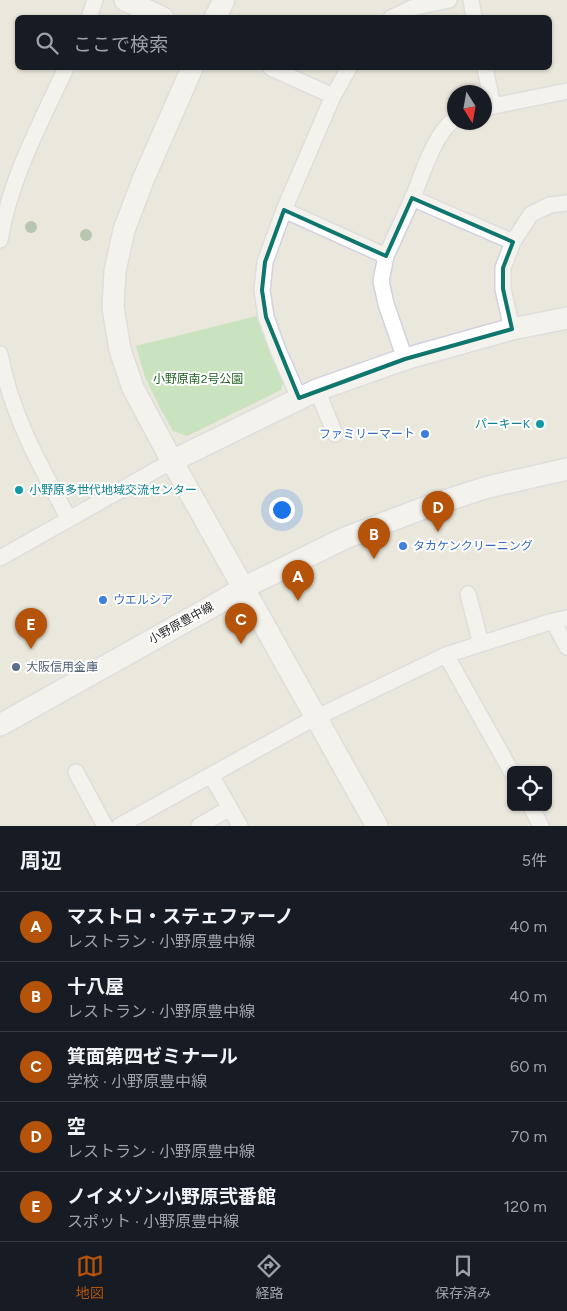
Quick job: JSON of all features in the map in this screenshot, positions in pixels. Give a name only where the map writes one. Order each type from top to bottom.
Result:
[{"type":"street","points":[[90,15],[96,0]]},
{"type":"street","points":[[125,0],[157,15]]},
{"type":"street","points":[[216,15],[224,0]]},
{"type":"street","points":[[397,15],[412,8],[449,0]]},
{"type":"street","points":[[471,0],[474,15]]},
{"type":"street","points":[[0,240],[4,219],[20,168],[65,70]]},
{"type":"street","points":[[191,70],[142,180],[124,230],[115,271],[113,306],[120,350],[133,388],[172,461],[376,826]]},
{"type":"street","points":[[275,70],[333,96]]},
{"type":"street","points":[[335,434],[278,350],[266,317],[262,290],[264,262],[284,210],[333,96],[348,70]]},
{"type":"street","points":[[485,70],[487,85]]},
{"type":"street","points":[[492,106],[567,91]]},
{"type":"street","points":[[405,359],[386,304],[381,281],[386,256],[437,140],[447,127]]},
{"type":"street","points":[[412,198],[512,242]]},
{"type":"street","points":[[512,329],[503,289],[503,268],[512,242],[531,214],[550,205],[567,203]]},
{"type":"street","points":[[284,210],[386,256]]},
{"type":"street","points":[[0,558],[172,461],[308,394],[405,359],[512,329],[567,318]]},
{"type":"street","points":[[0,354],[3,373],[18,418],[36,459],[69,518]]},
{"type":"street","name":"小野原豊中線","points":[[2,720],[243,588],[345,538],[429,506],[488,487],[567,469]]},
{"type":"street","points":[[468,594],[481,644]]},
{"type":"street","points":[[119,826],[316,718],[446,654],[560,620],[567,647]]},
{"type":"street","points":[[446,654],[508,766]]},
{"type":"street","points":[[76,772],[106,826]]},
{"type":"street","points":[[211,775],[240,826]]},
{"type":"street","points":[[199,826],[230,808]]},
{"type":"street","points":[[533,811],[541,826]]},
{"type":"highlighted area","points":[[412,198],[513,242],[503,268],[503,289],[512,329],[405,359],[299,398],[266,317],[262,290],[265,262],[284,210],[386,256]]},
{"type":"green space","name":"小野原南2号公園","points":[[257,316],[283,383],[281,390],[187,436],[173,431],[145,377],[136,346]]},
{"type":"place","name":"パーキーK","points":[[540,424]]},
{"type":"place","name":"ファミリーマート","points":[[425,434]]},
{"type":"place","name":"小野原多世代地域交流センター","points":[[19,490]]},
{"type":"place","name":"空","points":[[438,532]]},
{"type":"place","name":"タカケンクリーニング","points":[[403,546]]},
{"type":"place","name":"十八屋","points":[[374,559]]},
{"type":"place","name":"ウエルシア","points":[[103,600]]},
{"type":"place","name":"マストロ・ステェファーノ","points":[[298,601]]},
{"type":"place","name":"箕面第四ゼミナール","points":[[241,644]]},
{"type":"place","name":"ノイメゾン小野原弐番館","points":[[31,649]]},
{"type":"place","name":"大阪信用金庫","points":[[16,667]]}]
